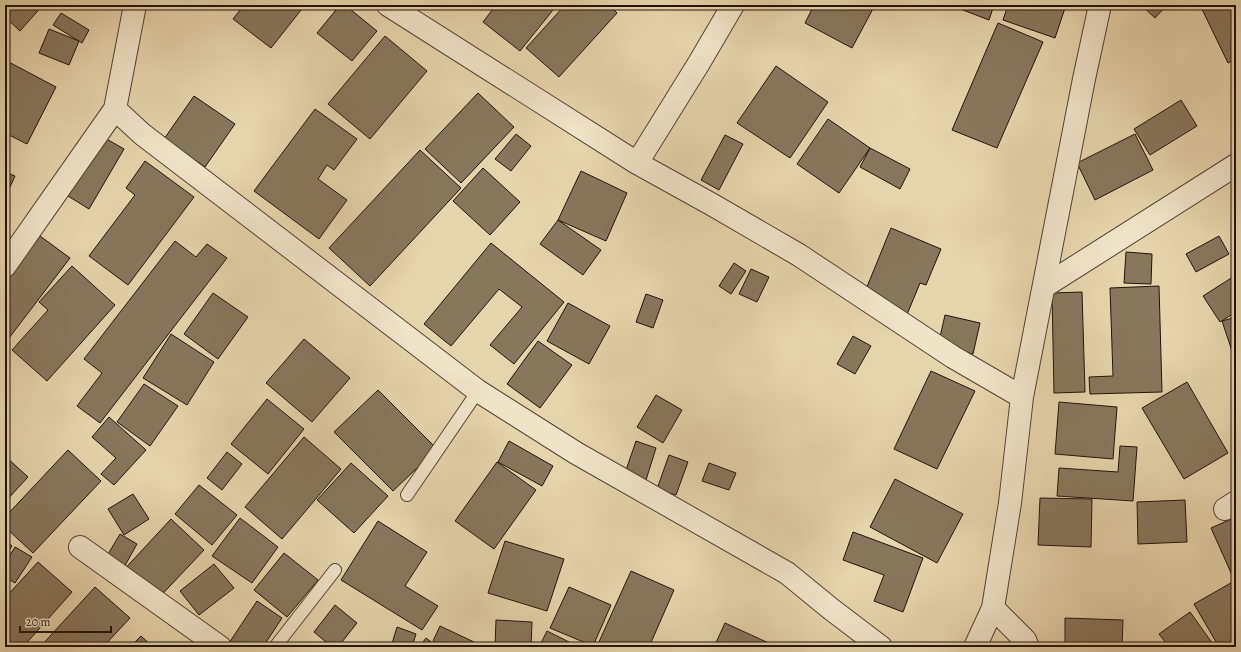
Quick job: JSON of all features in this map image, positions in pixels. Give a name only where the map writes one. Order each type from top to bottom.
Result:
[{"type":"street","points":[[5,266],[115,109],[135,5]]},
{"type":"street","points":[[388,5],[636,163],[799,255],[953,356],[1022,397]]},
{"type":"street","points":[[636,163],[700,63],[733,5]]},
{"type":"street","points":[[975,647],[993,608],[1010,503],[1022,397],[1036,320],[1100,5]]},
{"type":"street","points":[[115,109],[142,134],[191,173],[478,391],[576,453],[787,573],[881,647]]},
{"type":"street","points":[[1044,286],[1236,165]]},
{"type":"street","points":[[80,547],[220,647]]},
{"type":"street","points":[[993,608],[1025,640],[1028,647]]},
{"type":"lane","points":[[407,495],[478,391]]},
{"type":"lane","points":[[275,647],[335,570]]},
{"type":"building","points":[[5,5],[43,5],[20,31],[5,17]]},
{"type":"building","points":[[244,5],[305,5],[271,48],[233,19]]},
{"type":"building","points":[[340,5],[345,5],[377,31],[352,61],[317,33]]},
{"type":"building","points":[[496,5],[557,5],[520,51],[483,22]]},
{"type":"building","points":[[565,5],[609,5],[617,13],[559,77],[526,48]]},
{"type":"building","points":[[814,5],[875,5],[852,48],[805,23]]},
{"type":"building","points":[[950,5],[994,5],[989,20]]},
{"type":"building","points":[[1008,5],[1066,5],[1055,38],[1003,20]]},
{"type":"building","points":[[1141,5],[1167,5],[1155,18]]},
{"type":"building","points":[[1200,5],[1236,5],[1236,59],[1228,63]]},
{"type":"building","points":[[61,13],[89,30],[82,43],[53,25]]},
{"type":"building","points":[[998,23],[1043,42],[997,148],[952,130]]},
{"type":"building","points":[[49,29],[79,41],[69,65],[39,53]]},
{"type":"building","points":[[385,36],[427,71],[370,139],[328,104]]},
{"type":"building","points":[[5,60],[56,87],[27,144],[5,133]]},
{"type":"building","points":[[776,66],[828,102],[790,158],[737,123]]},
{"type":"building","points":[[478,93],[514,127],[461,183],[425,149]]},
{"type":"building","points":[[194,96],[235,124],[205,167],[164,139]]},
{"type":"building","points":[[1181,100],[1197,126],[1150,155],[1134,129]]},
{"type":"building","points":[[315,109],[357,139],[334,170],[327,165],[318,179],[347,200],[319,239],[254,191]]},
{"type":"building","points":[[828,119],[870,148],[839,193],[797,164]]},
{"type":"building","points":[[516,134],[531,146],[511,171],[495,159]]},
{"type":"building","points":[[1135,134],[1153,170],[1095,200],[1077,163]]},
{"type":"building","points":[[725,135],[743,144],[719,190],[701,180]]},
{"type":"building","points":[[103,137],[124,149],[89,209],[68,196]]},
{"type":"building","points":[[870,148],[910,169],[900,189],[860,167]]},
{"type":"building","points":[[420,150],[461,188],[370,286],[329,248]]},
{"type":"building","points":[[145,161],[194,197],[128,285],[89,256],[135,195],[126,188]]},
{"type":"building","points":[[483,168],[520,202],[490,235],[453,201]]},
{"type":"building","points":[[581,171],[627,193],[606,241],[558,220]]},
{"type":"building","points":[[5,172],[15,176],[5,198]]},
{"type":"building","points":[[558,220],[601,250],[583,275],[540,244]]},
{"type":"building","points":[[891,228],[941,249],[926,285],[920,283],[906,317],[862,299]]},
{"type":"building","points":[[40,236],[70,258],[6,342],[5,283]]},
{"type":"building","points":[[1219,236],[1229,254],[1196,272],[1186,254]]},
{"type":"building","points":[[175,241],[196,257],[207,244],[227,258],[100,423],[77,406],[102,373],[84,359]]},
{"type":"building","points":[[491,243],[564,302],[514,364],[490,345],[522,307],[499,289],[451,346],[424,324]]},
{"type":"building","points":[[1126,252],[1152,254],[1151,284],[1124,283]]},
{"type":"building","points":[[734,263],[746,271],[731,294],[719,286]]},
{"type":"building","points":[[72,266],[115,305],[47,381],[12,350],[48,310],[39,302]]},
{"type":"building","points":[[751,269],[769,277],[757,302],[739,294]]},
{"type":"building","points":[[1236,275],[1236,312],[1220,322],[1203,296]]},
{"type":"building","points":[[1159,286],[1162,392],[1090,394],[1089,377],[1113,376],[1110,288]]},
{"type":"building","points":[[1082,292],[1085,392],[1054,393],[1052,293]]},
{"type":"building","points":[[213,293],[248,317],[218,359],[184,334]]},
{"type":"building","points":[[646,294],[663,300],[653,328],[636,322]]},
{"type":"building","points":[[568,303],[610,326],[589,364],[547,341]]},
{"type":"building","points":[[945,315],[980,323],[973,354],[938,346]]},
{"type":"building","points":[[1236,317],[1236,359],[1235,360],[1222,321]]},
{"type":"building","points":[[171,334],[214,362],[187,405],[143,378]]},
{"type":"building","points":[[853,336],[871,346],[855,374],[837,364]]},
{"type":"building","points":[[304,339],[350,378],[312,422],[266,383]]},
{"type":"building","points":[[538,341],[572,365],[540,408],[507,384]]},
{"type":"building","points":[[931,371],[975,391],[937,469],[894,449]]},
{"type":"building","points":[[1187,382],[1228,453],[1184,479],[1142,408]]},
{"type":"building","points":[[144,384],[178,406],[150,446],[117,422]]},
{"type":"building","points":[[378,390],[437,449],[393,491],[334,432]]},
{"type":"building","points":[[656,395],[682,410],[663,443],[637,427]]},
{"type":"building","points":[[267,399],[304,429],[268,474],[231,444]]},
{"type":"building","points":[[1059,402],[1117,407],[1113,459],[1055,454]]},
{"type":"building","points":[[109,417],[146,450],[114,485],[101,474],[116,458],[92,437]]},
{"type":"building","points":[[304,437],[341,469],[282,539],[245,507]]},
{"type":"building","points":[[509,441],[553,466],[542,486],[498,462]]},
{"type":"building","points":[[636,441],[656,448],[646,480],[625,473]]},
{"type":"building","points":[[1120,446],[1137,447],[1133,501],[1057,496],[1059,468],[1118,472]]},
{"type":"building","points":[[68,450],[101,481],[33,553],[5,527],[5,517]]},
{"type":"building","points":[[227,452],[242,464],[222,490],[207,478]]},
{"type":"building","points":[[669,455],[688,462],[676,495],[657,489]]},
{"type":"building","points":[[5,456],[28,477],[5,502]]},
{"type":"building","points":[[497,462],[536,490],[494,549],[455,521]]},
{"type":"building","points":[[351,463],[388,496],[354,533],[317,500]]},
{"type":"building","points":[[709,463],[736,473],[729,490],[702,481]]},
{"type":"building","points":[[895,479],[963,514],[937,563],[870,527]]},
{"type":"building","points":[[199,485],[237,515],[212,545],[175,514]]},
{"type":"building","points":[[133,494],[149,519],[124,535],[108,509]]},
{"type":"building","points":[[1040,498],[1092,499],[1091,547],[1038,545]]},
{"type":"building","points":[[1185,500],[1187,542],[1138,544],[1137,502]]},
{"type":"building","points":[[1236,517],[1236,573],[1232,575],[1211,528]]},
{"type":"building","points":[[240,518],[278,547],[252,583],[212,556]]},
{"type":"building","points":[[171,519],[204,550],[153,604],[120,574]]},
{"type":"building","points":[[378,521],[427,552],[405,586],[438,606],[422,630],[341,580]]},
{"type":"building","points":[[853,532],[923,558],[903,612],[874,601],[884,575],[843,560]]},
{"type":"building","points":[[120,534],[137,544],[122,571],[104,561]]},
{"type":"building","points":[[5,540],[12,546],[5,556]]},
{"type":"building","points":[[505,541],[564,559],[547,611],[488,593]]},
{"type":"building","points":[[15,547],[32,557],[15,583],[5,577],[5,563]]},
{"type":"building","points":[[284,553],[318,580],[287,617],[254,590]]},
{"type":"building","points":[[38,562],[72,592],[23,647],[5,647],[5,598]]},
{"type":"building","points":[[214,564],[234,588],[199,615],[180,591]]},
{"type":"building","points":[[631,571],[674,590],[649,647],[604,647],[598,644]]},
{"type":"building","points":[[1236,580],[1236,646],[1219,647],[1194,604]]},
{"type":"building","points":[[95,587],[130,618],[103,647],[40,647]]},
{"type":"building","points":[[569,587],[611,605],[593,646],[550,628]]},
{"type":"building","points":[[257,601],[282,618],[263,647],[234,647],[229,643]]},
{"type":"building","points":[[335,605],[357,623],[338,647],[332,647],[314,632]]},
{"type":"building","points":[[1190,612],[1215,647],[1169,647],[1159,634]]},
{"type":"building","points":[[1065,618],[1123,620],[1122,647],[1079,647],[1079,644],[1065,643]]},
{"type":"building","points":[[496,620],[532,622],[531,647],[495,647]]},
{"type":"building","points":[[725,623],[773,645],[772,647],[714,647]]},
{"type":"building","points":[[440,626],[474,642],[472,647],[445,647],[433,641]]},
{"type":"building","points":[[397,627],[416,634],[412,647],[391,647]]},
{"type":"building","points":[[547,631],[579,647],[539,647]]},
{"type":"building","points":[[141,636],[153,647],[130,647]]},
{"type":"building","points":[[426,638],[438,647],[419,647]]}]
